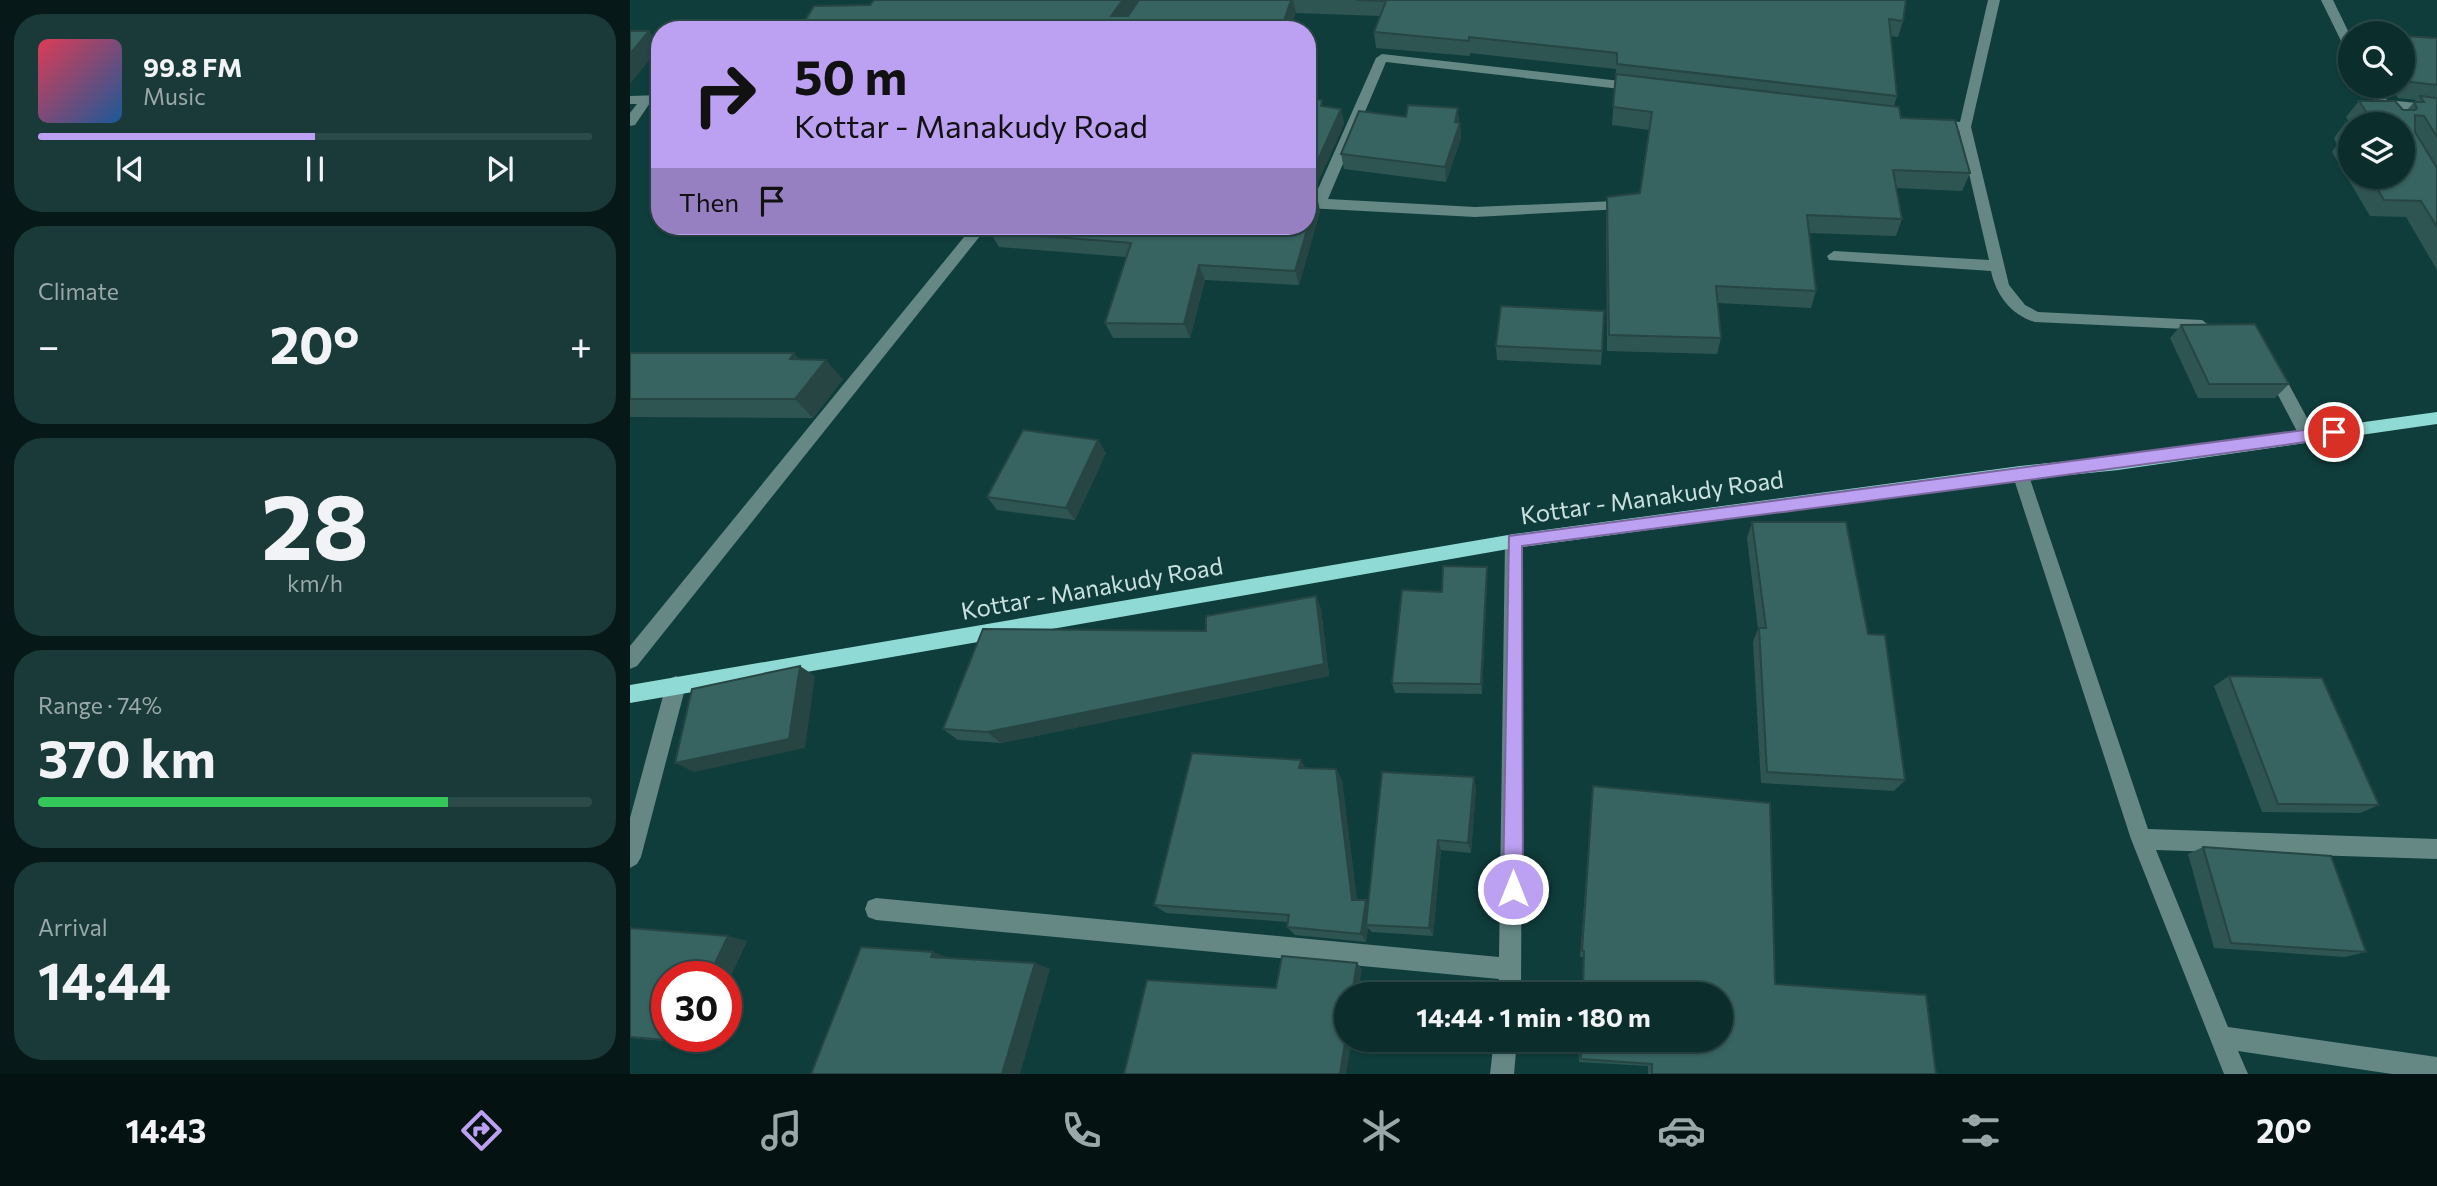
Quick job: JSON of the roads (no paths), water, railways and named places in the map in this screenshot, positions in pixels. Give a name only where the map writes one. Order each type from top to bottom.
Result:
[{"type":"main road","name":"Kottar - Manakudy Road","points":[[630,694],[1514,541],[2020,473],[2118,463],[2437,418]]},
{"type":"street","points":[[1994,0],[1965,127],[2002,287],[2020,309],[2035,317],[2221,327]]},
{"type":"street","points":[[2327,0],[2338,22]]},
{"type":"street","points":[[1316,197],[1382,58],[1653,89]]},
{"type":"street","points":[[2378,98],[2387,112]]},
{"type":"street","points":[[630,100],[651,100]]},
{"type":"street","points":[[630,122],[651,102]]},
{"type":"street","points":[[2381,103],[2437,109]]},
{"type":"street","points":[[1924,122],[1965,127]]},
{"type":"street","points":[[1316,203],[1475,212],[1616,206]]},
{"type":"street","points":[[630,660],[974,235]]},
{"type":"street","points":[[1834,256],[1996,266]]},
{"type":"street","points":[[2266,358],[2308,436]]},
{"type":"street","points":[[2020,473],[2141,839],[2236,1074]]},
{"type":"street","points":[[1511,982],[1514,541]]},
{"type":"street","points":[[630,857],[676,685]]},
{"type":"street","points":[[2141,839],[2437,849]]},
{"type":"street","points":[[876,909],[1512,969]]},
{"type":"street","points":[[2220,1037],[2437,1069]]},
{"type":"street","points":[[1502,1074],[1505,1052]]}]
